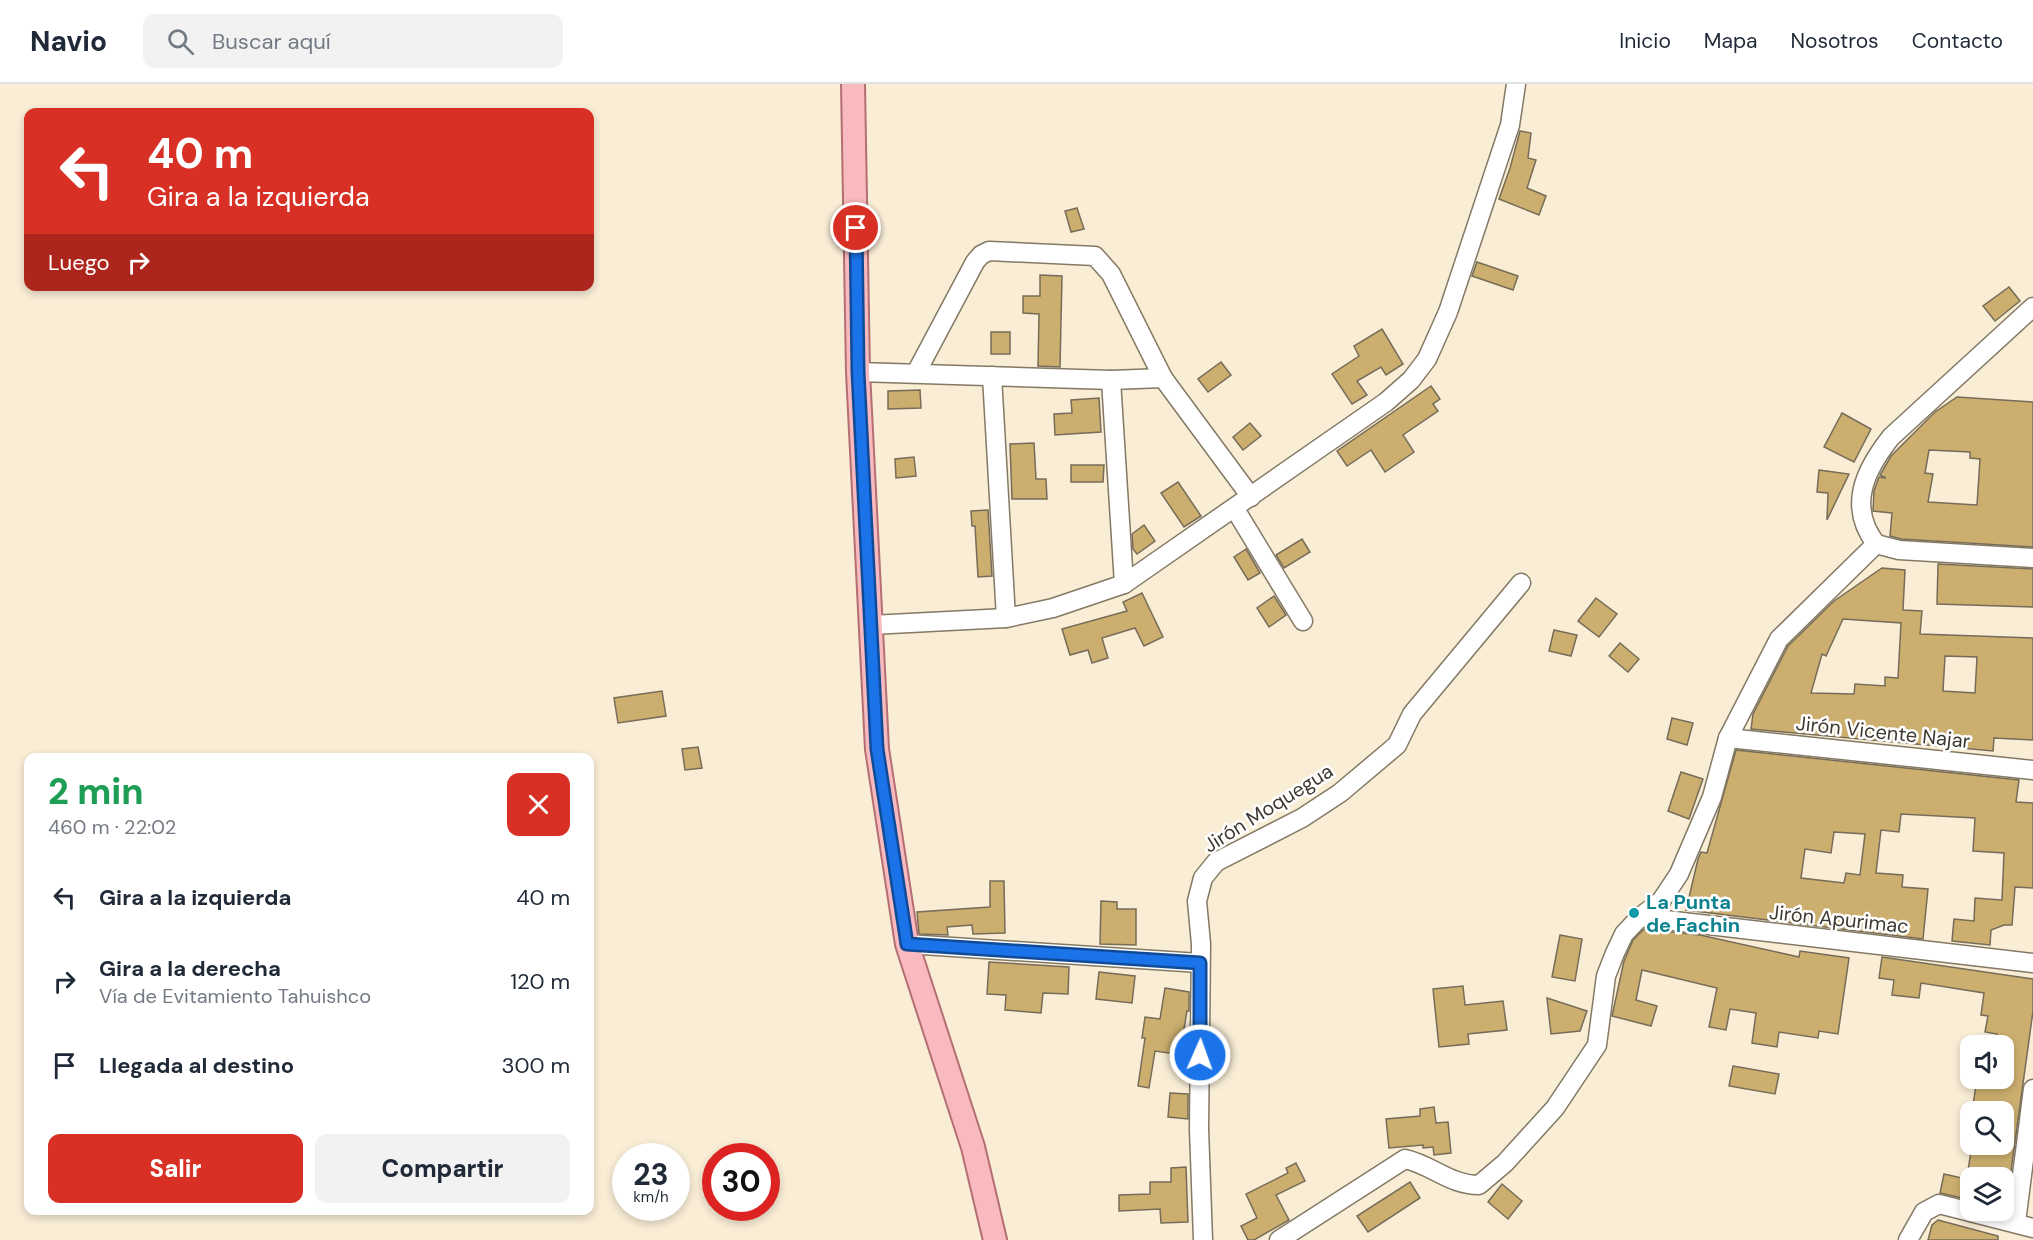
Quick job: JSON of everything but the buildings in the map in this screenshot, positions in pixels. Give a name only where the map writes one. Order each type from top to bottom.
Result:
[{"type":"main road","points":[[853,84],[858,372],[877,749],[907,944],[973,1147],[995,1240]]},
{"type":"street","points":[[871,625],[1006,618],[1053,608],[1124,584],[1386,402],[1411,380],[1427,359],[1448,312],[1510,125],[1516,84]]},
{"type":"street","points":[[916,374],[975,262],[988,251],[1095,256],[1111,274],[1163,378],[1251,497]]},
{"type":"street","points":[[2033,307],[1890,437],[1871,462],[1863,490],[1860,513],[1867,532],[1876,544],[1899,550],[2033,558]]},
{"type":"street","points":[[858,372],[1111,380],[1163,378]]},
{"type":"street","points":[[992,376],[1006,618]]},
{"type":"street","points":[[1111,380],[1124,584]]},
{"type":"street","points":[[1235,508],[1303,621]]},
{"type":"street","points":[[1279,1240],[1405,1159],[1420,1162],[1462,1185],[1479,1185],[1504,1163],[1555,1108],[1598,1045],[1606,976],[1624,934],[1640,917],[1661,902],[1679,874],[1712,796],[1728,738],[1779,639],[1876,544]]},
{"type":"street","name":"Jirón Moquegua","points":[[1203,1240],[1199,1129],[1200,963],[1197,901],[1203,878],[1216,862],[1302,818],[1340,793],[1397,745],[1412,714],[1521,583]]},
{"type":"street","name":"Jirón Vicente Najar","points":[[1728,738],[2033,770]]},
{"type":"street","name":"Jirón Apurimac","points":[[1640,917],[2033,963]]},
{"type":"street","points":[[907,944],[1200,963]]},
{"type":"street","points":[[1908,1240],[1924,1212],[1939,1204],[2024,1225],[2033,1089]]},
{"type":"place","name":"La Punta de Fachin","points":[[1634,913]]},
{"type":"route","points":[[856,228],[858,372],[877,749],[907,944],[1200,963],[1202,1002],[1200,1055]]}]
